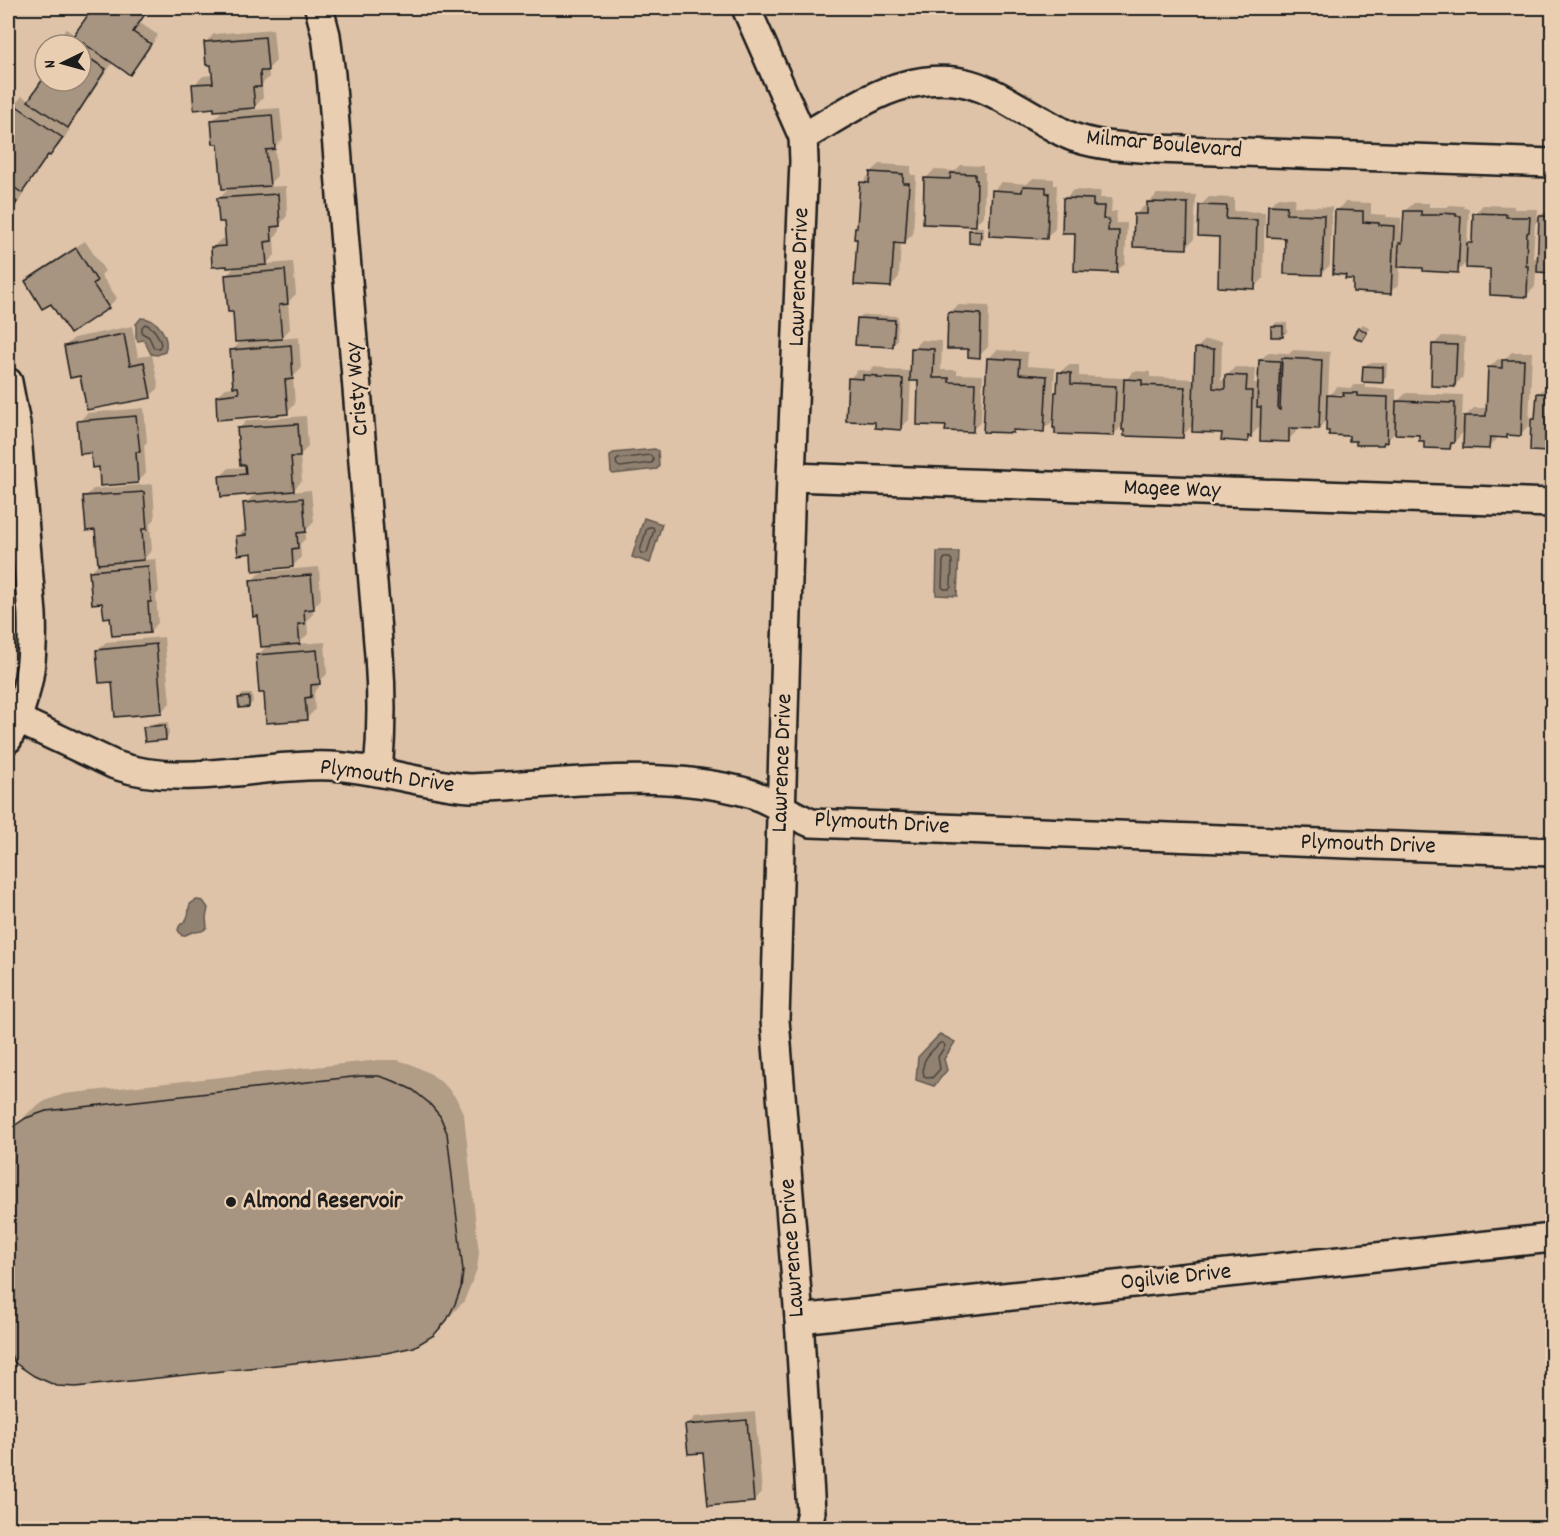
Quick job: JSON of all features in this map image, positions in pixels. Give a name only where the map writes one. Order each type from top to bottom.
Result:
[{"type":"street","name":"Cristy Way","points":[[319,8],[326,35],[331,75],[379,655],[382,729],[378,772]]},
{"type":"street","name":"Lawrence Drive","points":[[746,8],[803,137],[804,169],[791,477],[775,1020],[799,1319],[811,1512],[807,1528]]},
{"type":"street","name":"Milmar Boulevard","points":[[803,137],[875,96],[903,85],[945,80],[972,84],[990,91],[1070,136],[1108,146],[1552,163]]},
{"type":"street","points":[[8,382],[16,424],[32,614],[31,662],[27,689],[12,729]]},
{"type":"street","name":"Magee Way","points":[[791,477],[1552,503]]},
{"type":"street","name":"Plymouth Drive","points":[[12,729],[130,770],[167,775],[329,766],[378,772],[447,787],[658,780],[687,782],[750,794],[811,823],[1552,852]]},
{"type":"street","name":"Ogilvie Drive","points":[[799,1319],[1552,1238]]},
{"type":"water","points":[[141,318],[153,321],[161,329],[166,340],[165,352],[157,355],[151,354],[144,340],[138,341],[136,324]]},
{"type":"water","points":[[655,449],[658,451],[659,466],[657,469],[613,474],[611,472],[610,456],[613,453]]},
{"type":"water","points":[[644,518],[662,524],[650,563],[632,557]]},
{"type":"water","points":[[937,552],[959,552],[957,596],[936,595]]},
{"type":"water","points":[[197,900],[203,901],[208,908],[207,927],[202,931],[182,936],[178,930],[179,927],[187,918],[189,906]]},
{"type":"water","points":[[940,1034],[955,1042],[944,1059],[947,1070],[934,1086],[916,1080],[918,1057]]},
{"type":"building","points":[[93,8],[149,8],[133,32],[151,44],[130,75],[93,50],[93,33],[75,33]]},
{"type":"building","points":[[265,37],[268,71],[260,71],[261,87],[253,87],[255,108],[194,110],[192,84],[213,83],[211,65],[206,65],[204,42]]},
{"type":"building","points":[[93,61],[106,69],[93,89]]},
{"type":"building","points":[[33,93],[91,93],[68,128],[28,101]]},
{"type":"building","points":[[12,103],[63,138],[50,156],[48,155],[22,193],[8,183],[8,111]]},
{"type":"building","points":[[272,115],[275,149],[266,150],[270,186],[222,189],[218,144],[213,144],[211,120]]},
{"type":"building","points":[[870,172],[903,174],[903,183],[909,183],[905,244],[894,243],[891,287],[854,285],[857,239],[854,239],[860,182],[869,183]]},
{"type":"building","points":[[951,173],[975,174],[975,180],[977,180],[976,226],[923,224],[924,178],[950,179]]},
{"type":"building","points":[[1023,186],[1046,187],[1046,193],[1049,193],[1047,239],[989,236],[992,190],[1022,192]]},
{"type":"building","points":[[278,194],[280,226],[271,227],[272,241],[265,242],[267,265],[212,267],[211,247],[226,246],[224,222],[219,222],[217,198]]},
{"type":"building","points":[[8,195],[17,202],[8,217]]},
{"type":"building","points":[[1063,198],[1093,199],[1093,206],[1104,206],[1103,219],[1109,219],[1108,231],[1119,231],[1117,273],[1074,271],[1075,233],[1062,233]]},
{"type":"building","points":[[1147,202],[1188,203],[1187,249],[1133,247],[1134,214],[1147,214]]},
{"type":"building","points":[[1199,205],[1227,206],[1226,219],[1257,220],[1255,289],[1218,287],[1219,237],[1198,236]]},
{"type":"building","points":[[1268,205],[1287,206],[1286,214],[1324,215],[1322,275],[1284,274],[1285,238],[1267,237]]},
{"type":"building","points":[[1335,210],[1363,211],[1363,222],[1394,226],[1391,294],[1353,292],[1353,279],[1345,279],[1346,275],[1333,274]]},
{"type":"building","points":[[1404,211],[1421,211],[1421,215],[1439,215],[1440,213],[1461,216],[1458,273],[1398,267]]},
{"type":"building","points":[[1473,213],[1530,217],[1527,233],[1527,297],[1490,295],[1490,269],[1466,268],[1467,243],[1472,243]]},
{"type":"building","points":[[1539,216],[1552,216],[1552,273],[1537,272]]},
{"type":"building","points":[[969,230],[981,231],[980,244],[969,243]]},
{"type":"building","points":[[76,248],[97,281],[93,284],[109,308],[70,334],[51,304],[42,309],[25,281]]},
{"type":"building","points":[[285,270],[288,304],[279,305],[282,339],[235,342],[233,312],[228,312],[225,275]]},
{"type":"building","points":[[948,312],[981,314],[980,358],[968,357],[968,349],[947,349]]},
{"type":"building","points":[[857,318],[895,320],[893,347],[855,345]]},
{"type":"building","points":[[1271,326],[1283,326],[1283,337],[1271,337]]},
{"type":"building","points":[[1358,327],[1367,333],[1362,341],[1353,336]]},
{"type":"building","points":[[124,334],[130,365],[144,362],[151,398],[87,410],[80,376],[70,378],[64,346]]},
{"type":"building","points":[[1432,344],[1457,345],[1455,387],[1431,386]]},
{"type":"building","points":[[291,345],[293,379],[285,380],[288,414],[217,420],[216,396],[239,393],[238,387],[233,387],[230,350]]},
{"type":"building","points":[[911,348],[934,349],[933,378],[949,378],[949,382],[975,383],[973,432],[945,431],[946,426],[917,425],[918,381],[910,381]]},
{"type":"building","points":[[1195,348],[1214,349],[1213,388],[1225,389],[1225,375],[1247,376],[1246,391],[1252,391],[1251,437],[1248,436],[1248,442],[1221,440],[1222,433],[1192,432]]},
{"type":"building","points":[[987,358],[1020,360],[1019,374],[1047,376],[1044,432],[1013,430],[1013,433],[983,432]]},
{"type":"building","points":[[1282,358],[1322,360],[1319,429],[1289,428],[1289,442],[1260,441],[1261,407],[1257,407],[1259,360],[1280,361],[1278,409],[1280,410]]},
{"type":"building","points":[[1502,360],[1524,360],[1521,436],[1490,437],[1489,449],[1463,448],[1464,416],[1486,416],[1488,367],[1502,368]]},
{"type":"building","points":[[1363,366],[1383,367],[1383,383],[1362,382]]},
{"type":"building","points":[[1058,372],[1071,373],[1071,384],[1116,386],[1114,436],[1055,434],[1055,428],[1053,428]]},
{"type":"building","points":[[863,375],[903,379],[901,430],[875,428],[875,422],[846,421],[848,378],[863,379]]},
{"type":"building","points":[[1124,379],[1142,380],[1142,385],[1185,387],[1183,438],[1124,436],[1124,430],[1122,430]]},
{"type":"building","points":[[1343,393],[1388,397],[1387,443],[1356,445],[1356,441],[1349,441],[1349,436],[1329,435],[1329,431],[1326,431],[1327,395],[1344,396]]},
{"type":"building","points":[[1537,393],[1552,394],[1552,450],[1549,452],[1530,451],[1531,419],[1535,419]]},
{"type":"building","points":[[1396,401],[1455,403],[1454,443],[1451,443],[1450,449],[1424,448],[1424,441],[1419,441],[1419,435],[1395,434]]},
{"type":"building","points":[[136,416],[140,452],[136,452],[138,483],[100,486],[99,467],[92,468],[91,453],[80,454],[77,421]]},
{"type":"building","points":[[298,424],[300,457],[291,457],[294,491],[221,497],[219,476],[246,474],[245,465],[240,465],[237,428]]},
{"type":"building","points":[[144,492],[147,529],[142,529],[144,560],[98,564],[95,530],[86,531],[83,496]]},
{"type":"building","points":[[303,498],[306,532],[297,533],[298,548],[292,549],[293,567],[253,571],[252,553],[238,555],[236,536],[246,535],[243,503]]},
{"type":"building","points":[[148,566],[151,602],[148,602],[150,633],[112,636],[110,617],[104,618],[102,603],[92,604],[89,571]]},
{"type":"building","points":[[311,575],[314,609],[304,610],[305,624],[298,624],[300,644],[261,647],[258,616],[253,617],[250,580]]},
{"type":"building","points":[[156,644],[162,713],[115,717],[112,682],[99,683],[96,650]]},
{"type":"building","points":[[317,650],[320,684],[311,685],[311,697],[305,698],[307,720],[266,723],[264,693],[259,693],[256,655]]},
{"type":"building","points":[[249,697],[249,707],[239,708],[238,698]]},
{"type":"building","points":[[165,725],[166,740],[145,742],[143,727]]},
{"type":"building","name":"Almond Reservoir","points":[[361,1076],[379,1076],[413,1090],[440,1116],[447,1133],[463,1271],[461,1288],[455,1304],[447,1320],[434,1335],[414,1347],[386,1353],[76,1387],[57,1386],[34,1376],[15,1363],[8,1349],[8,1132],[11,1128],[26,1118],[46,1111]]},
{"type":"building","points":[[747,1420],[754,1502],[708,1506],[703,1453],[688,1454],[685,1425]]},
{"type":"place","name":"Almond Reservoir","points":[[231,1202]]}]
